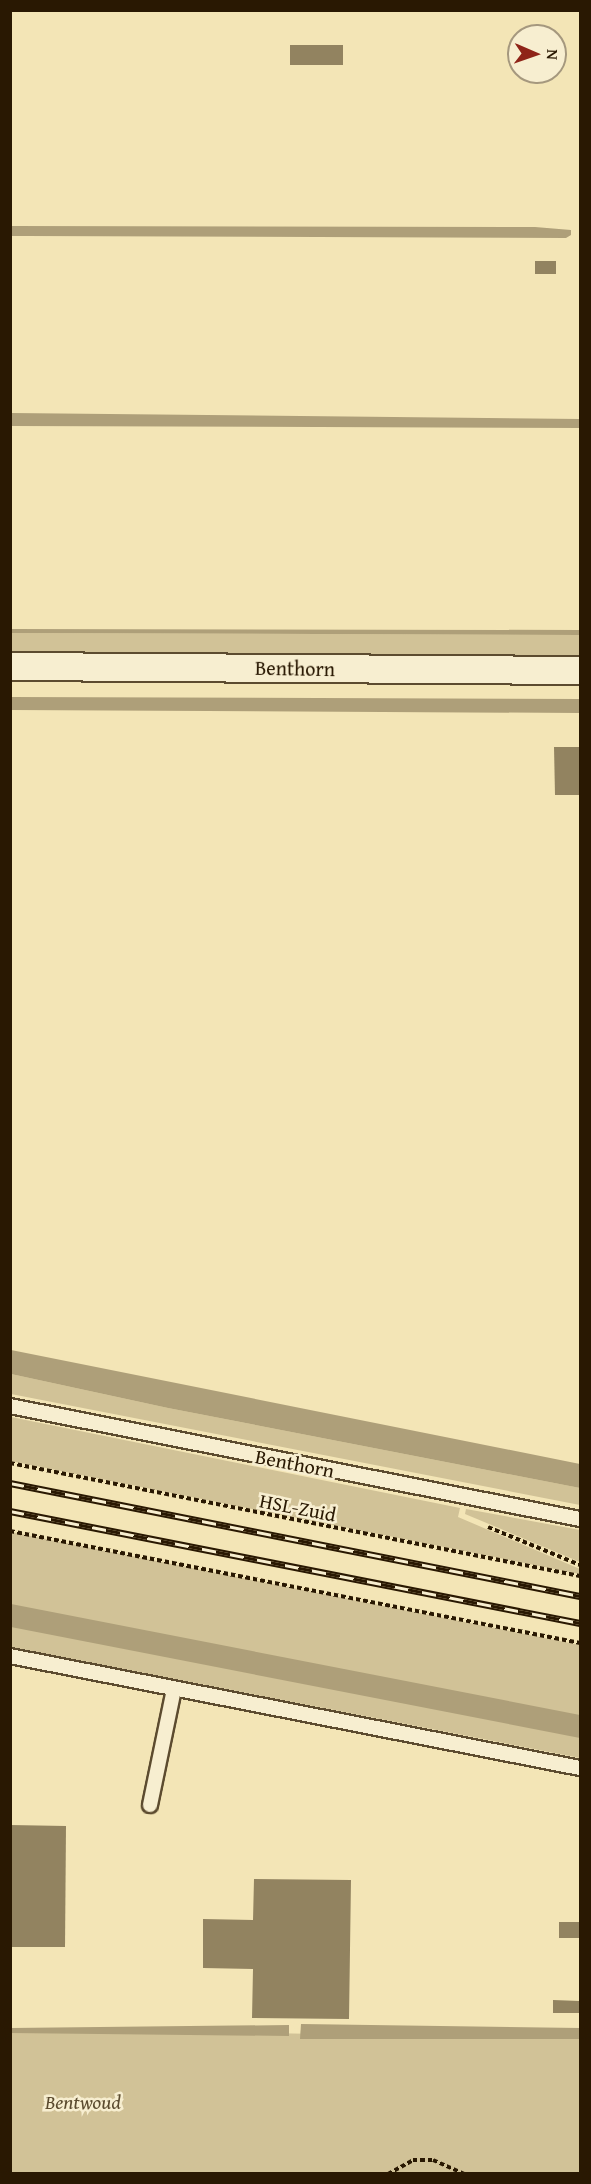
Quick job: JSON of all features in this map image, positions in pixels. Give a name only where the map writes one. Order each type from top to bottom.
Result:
[{"type":"street","name":"Benthorn","points":[[10,666],[580,670]]},
{"type":"lane","name":"Benthorn","points":[[10,1406],[580,1519]]},
{"type":"lane","points":[[10,1656],[580,1768]]},
{"type":"lane","points":[[150,1805],[174,1689]]},
{"type":"path","name":"HSL-Zuid","points":[[10,1463],[580,1576]]},
{"type":"path","points":[[483,1525],[580,1564]]},
{"type":"path","points":[[10,1531],[580,1643]]},
{"type":"path","points":[[388,2174],[413,2160],[433,2160],[465,2174]]},
{"type":"green space","points":[[10,633],[580,635],[580,662],[11,659]]},
{"type":"green space","points":[[11,1374],[168,1408],[580,1488],[580,1505],[11,1394]]},
{"type":"green space","points":[[11,1417],[460,1508],[458,1517],[580,1569],[580,1574],[11,1461]]},
{"type":"green space","points":[[466,1509],[580,1530],[580,1562],[465,1514]]},
{"type":"green space","points":[[11,1532],[580,1645],[580,1758],[11,1647]]},
{"type":"green space","name":"Bentwoud","points":[[10,2028],[580,2039],[580,2173],[11,2173]]},
{"type":"shaded area","points":[[11,226],[535,227],[571,230],[571,235],[566,238],[11,236]]},
{"type":"shaded area","points":[[11,413],[580,419],[580,428],[11,426]]},
{"type":"shaded area","points":[[10,629],[580,630],[580,635],[11,633]]},
{"type":"shaded area","points":[[11,697],[580,699],[580,713],[11,710]]},
{"type":"shaded area","points":[[11,1350],[580,1464],[580,1488],[168,1408],[11,1374]]},
{"type":"shaded area","points":[[11,1604],[580,1715],[580,1738],[11,1627]]},
{"type":"shaded area","points":[[301,2024],[580,2028],[580,2039],[300,2039]]},
{"type":"shaded area","points":[[289,2025],[289,2036],[10,2033],[11,2028]]},
{"type":"building","points":[[290,45],[343,45],[343,65],[290,65]]},
{"type":"building","points":[[535,261],[556,261],[556,274],[535,274]]},
{"type":"building","points":[[554,747],[580,747],[580,795],[555,795]]},
{"type":"building","points":[[10,1825],[66,1826],[65,1947],[10,1947]]},
{"type":"building","points":[[254,1879],[351,1880],[349,2019],[252,2018],[253,1969],[203,1968],[203,1919],[253,1920]]},
{"type":"building","points":[[559,1922],[580,1922],[580,1938],[559,1938]]},
{"type":"building","points":[[553,2000],[580,2001],[580,2013],[553,2013]]},
{"type":"railway","points":[[10,1483],[580,1596]]},
{"type":"railway","points":[[10,1511],[580,1623]]}]
